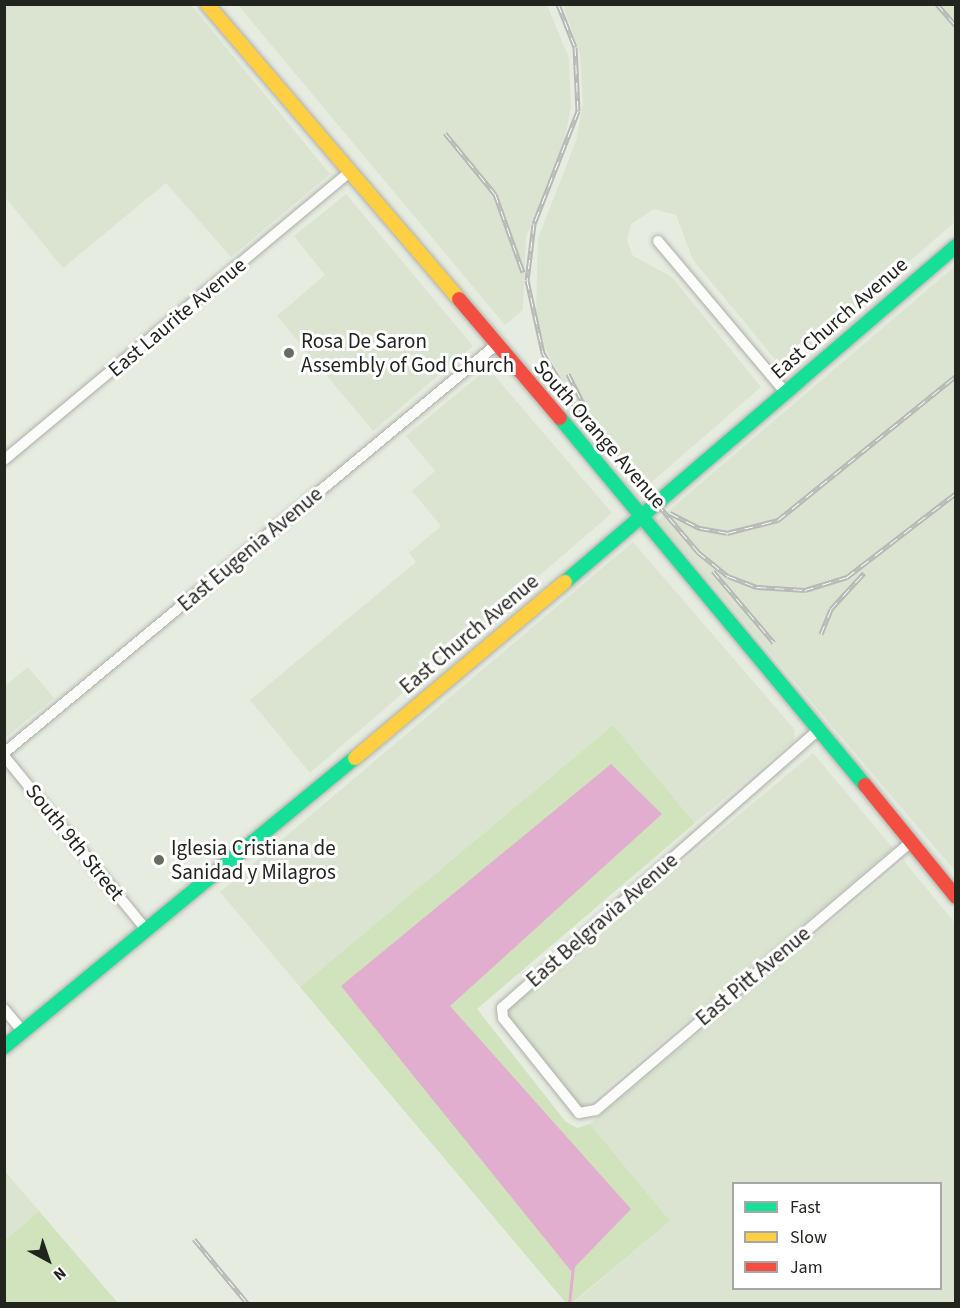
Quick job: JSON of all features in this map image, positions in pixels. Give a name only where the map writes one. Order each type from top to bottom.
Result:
[{"type":"main road","name":"South Orange Avenue","points":[[207,4],[348,173],[642,514],[816,732],[956,897]]},
{"type":"main road","name":"East Church Avenue","points":[[4,1047],[642,514],[956,246]]},
{"type":"street","name":"East Laurite Avenue","points":[[4,460],[348,173]]},
{"type":"street","points":[[658,241],[785,392]]},
{"type":"street","name":"East Eugenia Avenue","points":[[4,755],[496,345]]},
{"type":"street","name":"East Belgravia Avenue","points":[[597,1110],[579,1113],[503,1018],[502,1008],[816,732]]},
{"type":"street","name":"South 9th Street","points":[[4,755],[145,928]]},
{"type":"street","name":"East Pitt Avenue","points":[[597,1110],[910,842]]},
{"type":"street","points":[[4,1009],[23,1032]]},
{"type":"shaded area","points":[[4,5],[191,5],[330,174],[231,257],[166,183],[63,268],[5,197]]},
{"type":"shaded area","points":[[238,5],[547,5],[569,58],[571,106],[564,143],[526,237],[523,310],[505,325]]},
{"type":"shaded area","points":[[563,5],[955,5],[955,222],[789,365],[779,364],[693,260],[676,215],[654,209],[631,224],[627,240],[633,256],[672,277],[761,387],[646,487],[567,391],[545,348],[536,315],[538,238],[576,141],[583,104],[580,54]]},
{"type":"shaded area","points":[[346,194],[473,346],[373,431],[277,316],[325,275],[294,236]]},
{"type":"shaded area","points":[[955,266],[955,871],[658,520]]},
{"type":"shaded area","points":[[488,368],[612,513],[310,773],[250,700],[416,562],[409,553],[441,526],[412,491],[435,471],[406,436]]},
{"type":"shaded area","points":[[633,542],[795,730],[794,740],[695,823],[613,725],[300,987],[220,892]]},
{"type":"shaded area","points":[[28,667],[54,698],[5,738],[5,686]]},
{"type":"shaded area","points":[[813,753],[893,848],[579,1111],[500,1016]]},
{"type":"shaded area","points":[[611,764],[662,814],[450,1006],[631,1209],[571,1271],[341,986]]},
{"type":"shaded area","points":[[904,861],[955,923],[955,1303],[572,1304],[670,1221],[590,1124]]},
{"type":"shaded area","points":[[4,1170],[39,1211],[5,1240],[4,1240]]},
{"type":"green space","points":[[613,725],[695,823],[477,1009],[566,1122],[577,1128],[590,1124],[670,1221],[572,1303],[566,1303],[300,987]]},
{"type":"green space","points":[[39,1211],[118,1303],[5,1303],[5,1240]]},
{"type":"waterway","points":[[569,1304],[573,1267]]},
{"type":"railway","points":[[558,4],[575,47],[578,111],[534,224],[527,280],[543,353],[576,408],[698,552],[728,576],[757,587],[805,590],[847,577],[956,493]]},
{"type":"railway","points":[[937,4],[956,26]]},
{"type":"railway","points":[[445,133],[495,194],[523,272]]},
{"type":"railway","points":[[568,374],[588,413]]},
{"type":"railway","points":[[670,513],[700,528],[727,533],[778,520],[956,376]]},
{"type":"railway","points":[[713,571],[774,643]]},
{"type":"railway","points":[[821,634],[831,609],[864,573]]},
{"type":"railway","points":[[194,1239],[248,1304]]},
{"type":"traffic: fast","points":[[565,582],[956,246]]},
{"type":"traffic: fast","points":[[560,418],[865,785]]},
{"type":"traffic: fast","points":[[4,1047],[355,758]]},
{"type":"traffic: slow","points":[[207,4],[459,299]]},
{"type":"traffic: slow","points":[[355,758],[565,582]]},
{"type":"traffic: jam","points":[[459,299],[560,418]]},
{"type":"traffic: jam","points":[[865,785],[956,897]]},
{"type":"place","name":"Rosa De Saron Assembly of God Church","points":[[289,353]]},
{"type":"place","name":"Iglesia Cristiana de Sanidad y Milagros","points":[[159,860]]}]
